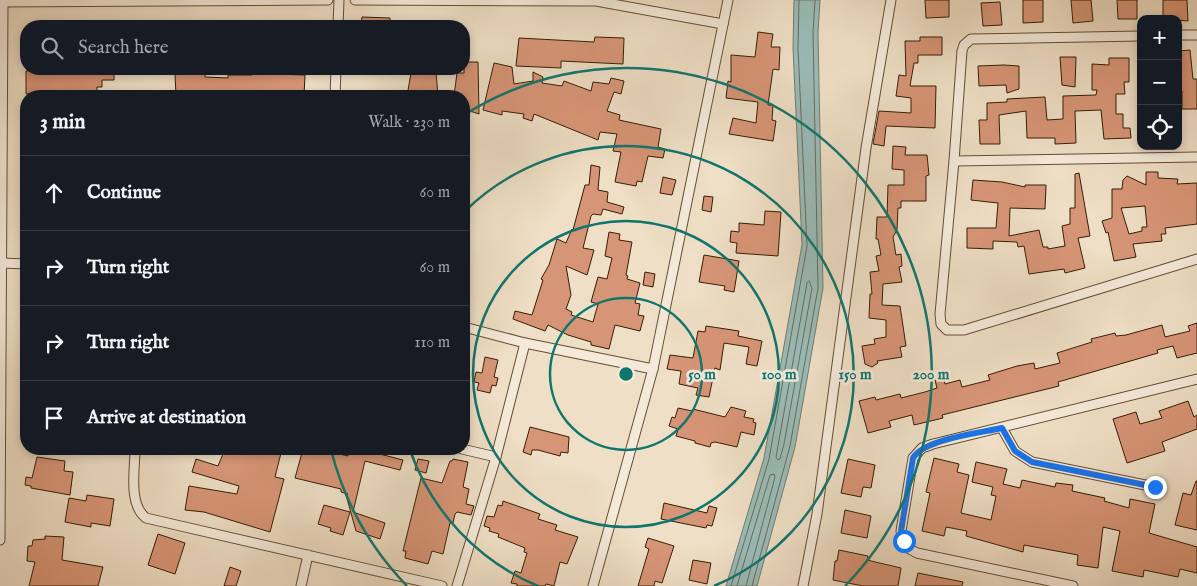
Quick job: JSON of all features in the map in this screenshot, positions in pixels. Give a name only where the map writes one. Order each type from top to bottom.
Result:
[{"type":"street","points":[[0,540],[2,2],[328,0]]},
{"type":"street","points":[[338,20],[339,0]]},
{"type":"street","points":[[355,0],[596,1],[723,24]]},
{"type":"street","points":[[593,586],[653,369],[728,0]]},
{"type":"street","points":[[803,586],[817,514],[866,148],[891,0]]},
{"type":"street","points":[[1182,36],[1197,35]]},
{"type":"street","points":[[1137,36],[968,40],[962,51],[940,314],[942,324],[947,330],[964,330],[1197,259]]},
{"type":"street","points":[[335,90],[336,75]]},
{"type":"street","points":[[954,161],[1197,157]]},
{"type":"street","points":[[2,263],[20,264]]},
{"type":"street","points":[[470,329],[525,343],[653,369]]},
{"type":"street","points":[[457,586],[496,457],[525,343]]},
{"type":"street","points":[[1073,586],[917,553],[908,548],[901,531],[913,458],[916,453],[933,444],[1197,379]]},
{"type":"street","points":[[1002,428],[1015,451],[1032,462],[1155,487]]},
{"type":"street","points":[[470,451],[496,457]]},
{"type":"street","points":[[135,455],[135,502],[139,512],[146,518],[442,586]]},
{"type":"street","points":[[301,586],[308,555]]},
{"type":"water","points":[[794,0],[820,0],[818,33],[823,288],[795,447],[757,586],[726,586],[764,458],[802,245],[793,48]]},
{"type":"building","points":[[925,0],[949,0],[949,17],[926,18]]},
{"type":"building","points":[[1023,0],[1043,0],[1043,22],[1023,23]]},
{"type":"building","points":[[1071,0],[1091,0],[1093,21],[1073,23]]},
{"type":"building","points":[[1117,0],[1137,0],[1137,19],[1118,19]]},
{"type":"building","points":[[1163,0],[1187,0],[1188,21],[1182,21],[1182,15],[1163,15]]},
{"type":"building","points":[[1000,2],[1002,25],[983,26],[981,3]]},
{"type":"building","points":[[362,17],[390,18],[390,20],[362,20]]},
{"type":"building","points":[[758,32],[773,34],[771,47],[780,47],[779,70],[773,69],[768,105],[773,105],[772,120],[776,121],[773,141],[729,134],[733,118],[756,123],[758,102],[726,98],[728,81],[731,82],[731,55],[755,57]]},
{"type":"building","points":[[595,37],[624,38],[623,64],[561,61],[561,68],[516,66],[519,38],[594,42]]},
{"type":"building","points":[[920,37],[942,37],[942,55],[918,55],[918,63],[914,63],[910,86],[936,86],[935,128],[886,126],[884,146],[873,144],[879,111],[911,113],[911,98],[896,96],[899,75],[906,76],[905,41],[920,41]]},
{"type":"building","points":[[1190,50],[1193,79],[1197,79],[1197,109],[1182,109],[1182,51]]},
{"type":"building","points":[[1060,57],[1076,57],[1075,87],[1062,85]]},
{"type":"building","points":[[1109,58],[1129,58],[1129,82],[1124,82],[1125,94],[1116,94],[1116,114],[1123,114],[1123,128],[1130,128],[1131,138],[1104,139],[1101,110],[1075,111],[1076,143],[1055,144],[1055,138],[1027,138],[1026,111],[999,115],[1000,144],[980,144],[979,120],[987,120],[987,103],[1007,102],[1007,99],[1045,97],[1047,120],[1063,119],[1063,96],[1096,95],[1097,90],[1092,90],[1092,64],[1109,65]]},
{"type":"building","points":[[470,62],[478,62],[479,114],[470,111],[470,90],[455,90],[457,75],[470,75]]},
{"type":"building","points":[[494,63],[512,67],[514,84],[533,81],[533,72],[543,77],[542,83],[562,86],[564,81],[591,91],[593,82],[609,84],[611,78],[624,81],[621,94],[614,92],[607,111],[620,115],[619,120],[661,129],[658,147],[665,149],[663,158],[648,156],[642,182],[637,181],[636,186],[615,182],[621,152],[613,151],[617,134],[600,132],[598,140],[534,114],[532,121],[523,118],[524,114],[502,111],[502,115],[483,110]]},
{"type":"building","points":[[978,66],[1019,66],[1019,89],[1007,93],[1006,85],[979,86]]},
{"type":"building","points":[[26,75],[114,75],[114,80],[102,80],[102,87],[97,87],[97,90],[26,90]]},
{"type":"building","points":[[175,75],[205,75],[205,77],[228,78],[228,75],[305,75],[304,90],[176,90]]},
{"type":"building","points":[[411,75],[436,75],[438,90],[408,90]]},
{"type":"building","points":[[893,146],[906,147],[905,155],[927,155],[929,175],[926,176],[926,201],[901,201],[901,208],[898,208],[897,230],[893,237],[896,255],[901,254],[902,266],[899,267],[902,282],[883,284],[882,305],[900,306],[906,346],[900,347],[902,357],[877,361],[878,363],[872,367],[865,364],[862,346],[875,344],[874,339],[886,337],[886,320],[869,318],[870,294],[872,294],[870,272],[879,271],[876,256],[881,255],[878,239],[876,239],[877,217],[887,217],[888,185],[904,185],[904,170],[892,169]]},
{"type":"building","points":[[591,165],[600,167],[598,190],[608,192],[607,202],[624,207],[622,214],[603,209],[601,215],[593,214],[591,216],[583,248],[594,250],[587,275],[566,266],[571,295],[566,309],[572,312],[571,315],[593,322],[598,304],[591,302],[598,277],[607,279],[612,258],[605,256],[609,232],[620,234],[619,240],[632,242],[626,275],[628,276],[627,279],[640,283],[635,303],[640,304],[638,315],[644,316],[640,331],[615,325],[609,349],[591,345],[591,342],[568,335],[548,325],[545,331],[513,319],[515,311],[532,315],[543,280],[541,279],[549,265],[557,239],[566,243],[573,230],[585,185],[589,185]]},
{"type":"building","points":[[1146,172],[1158,172],[1158,178],[1178,179],[1177,184],[1197,183],[1197,224],[1165,228],[1166,234],[1161,234],[1162,241],[1133,244],[1136,257],[1114,261],[1108,232],[1106,233],[1102,221],[1112,218],[1112,189],[1122,189],[1123,180],[1127,176],[1146,185]],"holes":[[[1145,206],[1147,227],[1142,227],[1142,231],[1129,234],[1121,208]]]},
{"type":"building","points":[[1079,173],[1090,236],[1078,238],[1085,268],[1065,273],[1064,269],[1029,274],[1024,246],[1018,247],[1017,242],[993,241],[993,249],[967,248],[967,228],[996,228],[998,203],[971,200],[973,180],[1002,182],[1025,187],[1025,185],[1046,185],[1045,209],[1010,208],[1009,236],[1039,230],[1043,247],[1048,247],[1048,249],[1065,246],[1062,226],[1070,224],[1070,208],[1075,208],[1075,174]]},
{"type":"building","points":[[663,177],[676,180],[672,195],[660,193]]},
{"type":"building","points":[[704,196],[713,197],[711,212],[702,210]]},
{"type":"building","points":[[765,211],[781,212],[778,256],[736,253],[737,243],[730,242],[731,231],[739,232],[739,223],[764,225]]},
{"type":"building","points":[[704,255],[739,261],[734,292],[724,290],[725,286],[699,282]]},
{"type":"building","points":[[645,272],[655,274],[653,287],[643,285]]},
{"type":"building","points":[[1197,323],[1197,353],[1177,358],[1173,346],[1157,350],[1158,353],[1058,382],[1059,386],[942,415],[943,418],[914,425],[912,415],[889,421],[891,427],[868,433],[859,401],[875,397],[876,400],[900,394],[901,398],[925,392],[937,388],[935,380],[943,378],[945,384],[960,380],[962,387],[990,380],[988,375],[1017,366],[1034,363],[1035,369],[1060,363],[1057,353],[1092,342],[1091,339],[1115,333],[1116,336],[1126,335],[1162,325],[1165,337],[1190,331],[1188,326]]},
{"type":"building","points":[[706,326],[739,331],[738,336],[762,341],[757,366],[746,364],[749,347],[724,343],[720,370],[715,368],[709,397],[696,395],[698,388],[679,384],[681,371],[667,369],[670,355],[693,358],[698,331],[705,332]]},
{"type":"building","points":[[485,357],[498,360],[494,377],[498,378],[496,386],[492,385],[490,393],[477,390],[479,383],[474,382],[476,372],[482,373]]},
{"type":"building","points":[[1188,401],[1194,417],[1197,415],[1197,429],[1162,442],[1165,451],[1127,463],[1113,419],[1136,412],[1140,424],[1162,418],[1159,411]]},
{"type":"building","points":[[731,407],[746,411],[744,417],[754,419],[753,422],[756,423],[754,435],[741,432],[737,447],[715,442],[711,443],[710,447],[695,443],[695,441],[676,436],[678,429],[669,426],[672,417],[675,418],[678,408],[692,411],[693,409],[725,417]]},
{"type":"building","points":[[530,427],[569,437],[568,453],[561,452],[560,456],[538,450],[532,450],[531,455],[523,452]]},
{"type":"building","points":[[223,455],[280,455],[275,477],[284,479],[270,532],[204,512],[185,510],[189,486],[237,494],[239,486],[192,472],[196,459],[218,466]]},
{"type":"building","points":[[301,455],[384,455],[403,460],[400,470],[365,461],[353,512],[385,523],[380,539],[356,531],[346,495],[348,494],[341,492],[341,489],[295,478]]},
{"type":"building","points":[[37,457],[65,461],[64,471],[73,472],[70,495],[31,488],[31,486],[25,485],[26,477],[32,478]]},
{"type":"building","points":[[934,458],[959,464],[957,472],[969,475],[961,513],[991,520],[996,496],[991,495],[993,487],[972,482],[976,462],[1007,469],[1003,484],[1020,488],[1022,480],[1055,487],[1056,483],[1073,485],[1072,491],[1105,498],[1104,501],[1129,508],[1130,499],[1155,504],[1149,533],[1197,547],[1197,573],[1180,569],[1178,577],[1144,570],[1143,577],[1112,571],[1120,531],[1103,527],[1098,568],[1077,565],[1078,555],[1024,545],[1023,552],[966,536],[967,531],[946,527],[944,536],[922,531],[930,493],[926,492]]},
{"type":"building","points":[[418,459],[429,461],[426,473],[415,470]]},
{"type":"building","points":[[453,459],[468,462],[463,487],[469,489],[466,504],[474,506],[471,515],[457,512],[455,514],[453,523],[450,523],[443,554],[432,551],[428,564],[405,558],[406,551],[403,551],[421,478],[442,483],[450,461]]},
{"type":"building","points":[[848,459],[875,465],[871,488],[863,487],[861,497],[841,493]]},
{"type":"building","points":[[1196,481],[1197,530],[1175,525],[1183,493],[1191,495]]},
{"type":"building","points":[[87,495],[114,499],[110,526],[91,523],[91,527],[65,522],[69,498],[86,501]]},
{"type":"building","points":[[503,501],[540,514],[538,519],[557,525],[555,530],[578,537],[567,564],[560,562],[554,586],[546,584],[545,586],[517,586],[517,584],[511,583],[515,571],[521,573],[527,553],[524,552],[525,548],[498,537],[499,534],[489,531],[490,528],[484,526],[487,516],[494,517],[498,505],[502,506]]},
{"type":"building","points":[[664,503],[707,513],[709,506],[717,508],[712,526],[707,525],[706,528],[661,519]]},
{"type":"building","points":[[324,505],[350,512],[343,535],[330,531],[331,528],[318,524]]},
{"type":"building","points":[[845,510],[871,516],[867,538],[841,533]]},
{"type":"building","points":[[158,534],[185,543],[175,574],[148,565]]},
{"type":"building","points":[[45,536],[64,537],[62,560],[103,567],[98,586],[29,586],[35,562],[27,561],[28,546],[32,546],[33,540],[45,539]]},
{"type":"building","points":[[648,538],[674,546],[662,583],[655,581],[654,586],[638,586],[649,549],[645,547]]},
{"type":"building","points":[[839,550],[868,556],[867,560],[901,568],[898,586],[863,586],[833,580],[835,561],[837,561]]},
{"type":"building","points":[[693,560],[711,563],[707,584],[689,580]]},
{"type":"building","points":[[230,567],[241,571],[236,586],[224,586]]},
{"type":"building","points":[[918,573],[963,582],[962,586],[915,586]]},
{"type":"route","points":[[904,541],[901,531],[913,458],[916,453],[922,448],[933,444],[1002,428],[1015,451],[1022,458],[1032,462],[1155,487]]}]
